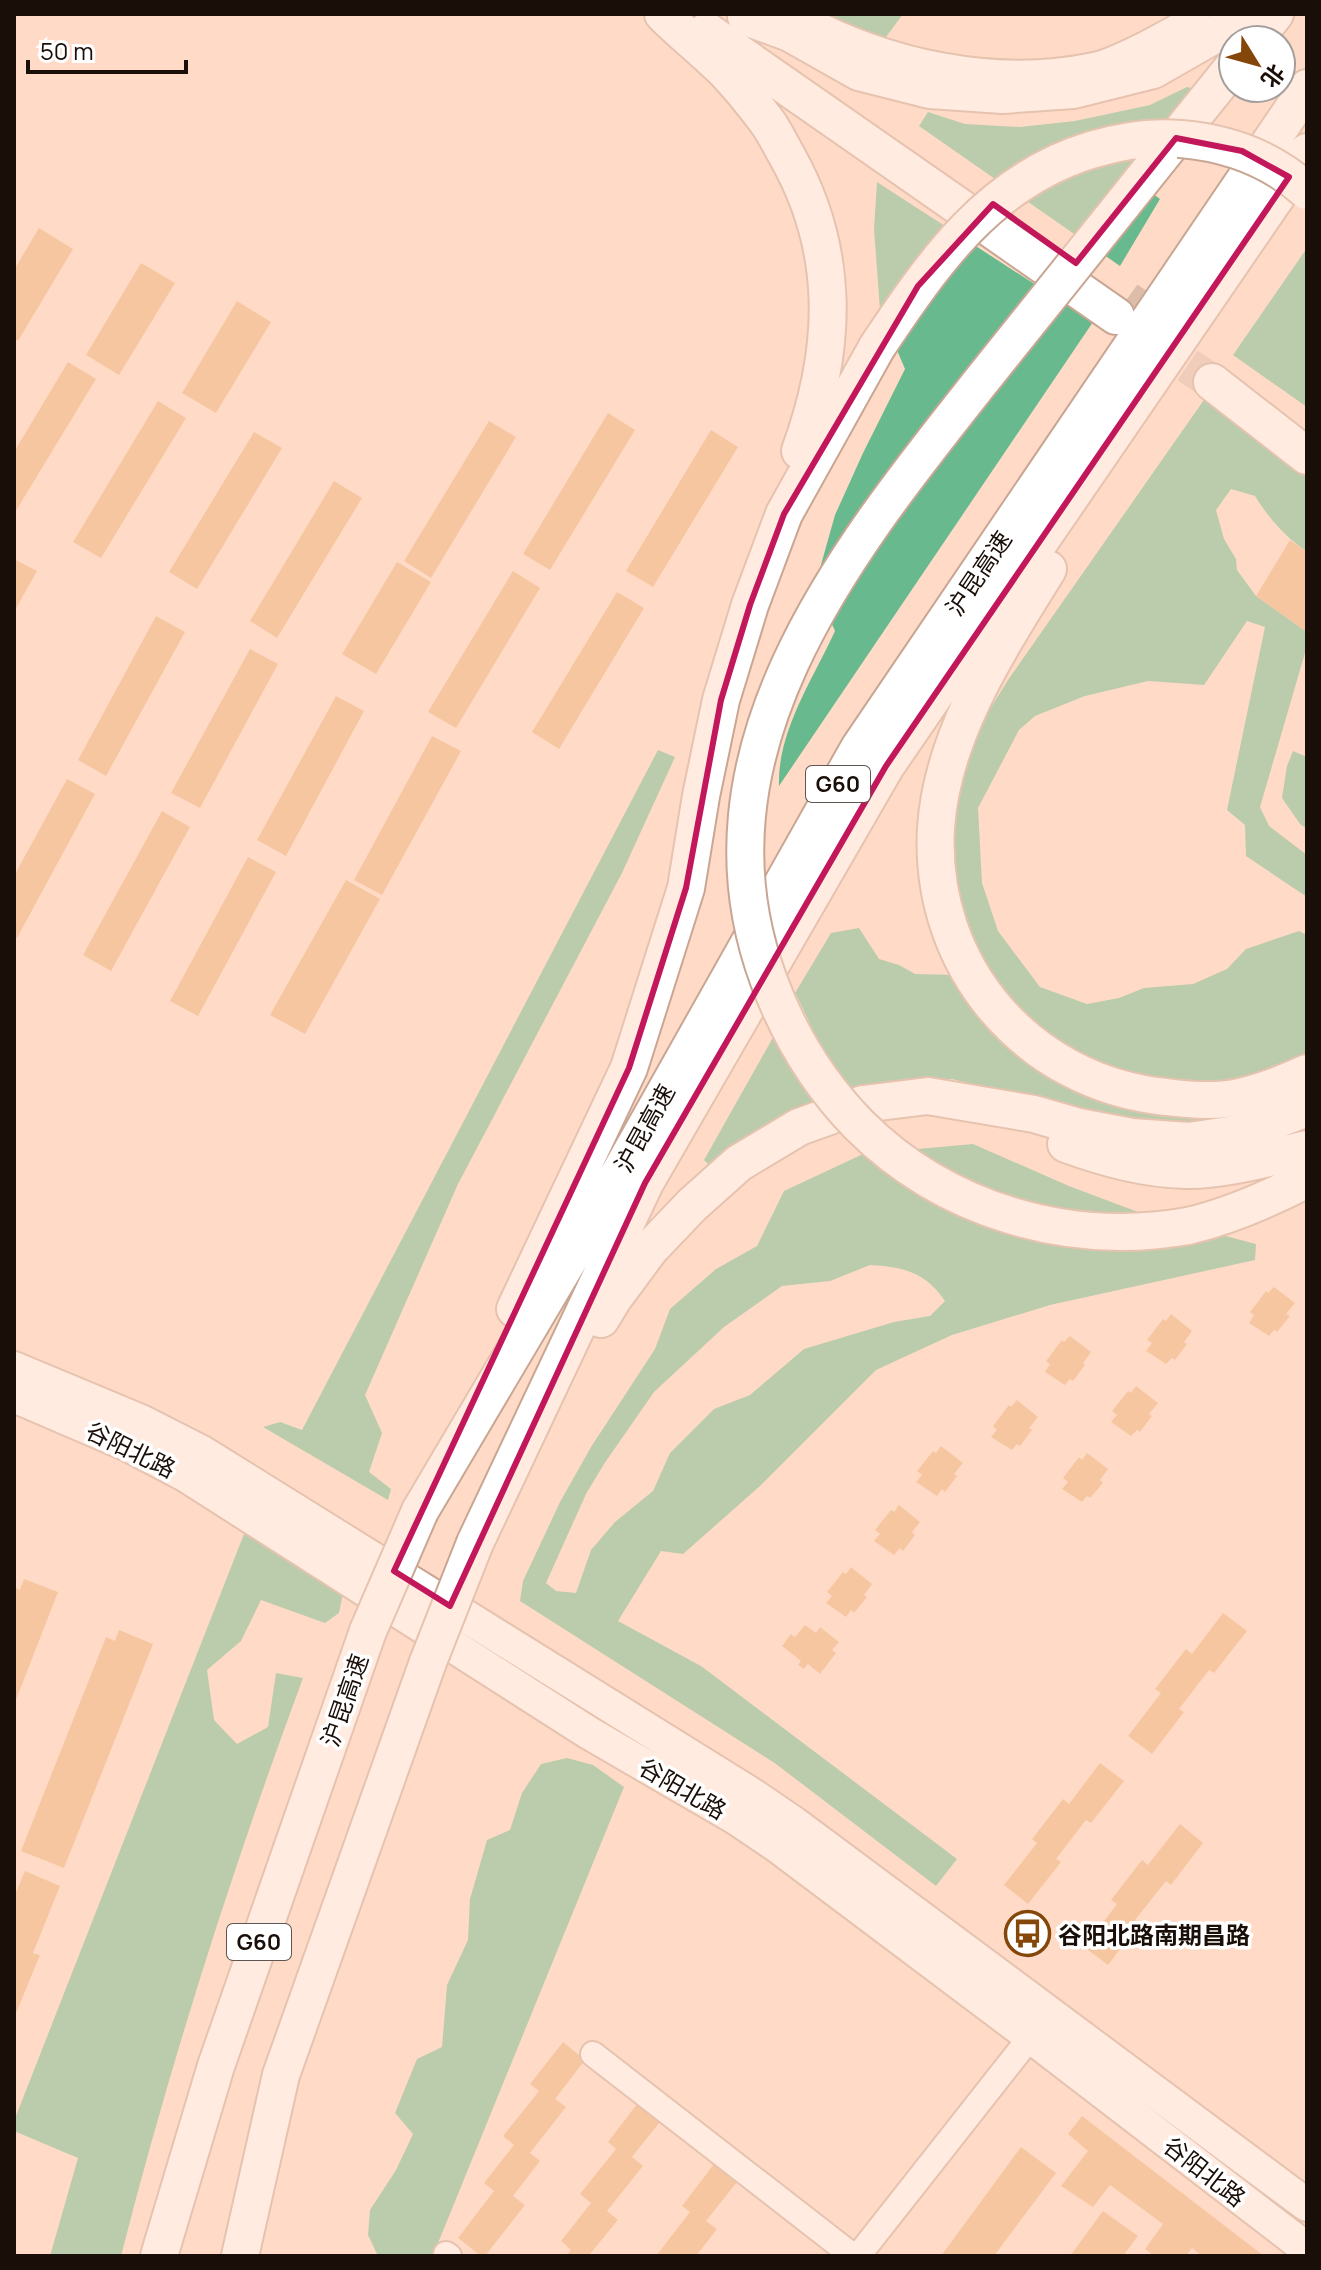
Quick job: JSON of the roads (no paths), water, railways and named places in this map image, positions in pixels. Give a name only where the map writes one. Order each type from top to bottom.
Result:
[{"type":"highway","points":[[663,14],[725,72],[767,122],[798,176],[820,236],[829,296],[826,360],[812,419],[790,478],[784,514]]},
{"type":"highway","points":[[682,14],[1121,308],[779,50],[744,16]]},
{"type":"highway","points":[[744,16],[790,33],[859,72],[930,90],[1003,95],[1073,90],[1153,70],[1246,14]]},
{"type":"highway","points":[[1217,87],[905,478],[817,609],[782,681],[757,758],[745,838],[746,879],[760,956],[787,1027],[805,1057],[847,1112],[871,1136],[925,1177],[987,1208],[1057,1228],[1093,1232],[1188,1226],[1240,1210],[1307,1179]]},
{"type":"highway","name":"沪昆高速","points":[[159,2256],[216,2066],[368,1631],[420,1511],[610,1190],[859,748],[1307,88]]},
{"type":"highway","points":[[420,1511],[629,1068],[686,888],[721,700],[750,605],[784,514],[877,347],[918,286],[962,233],[1022,180],[1068,157],[1115,143],[1162,137],[1207,141],[1242,151],[1273,166],[1307,191]]},
{"type":"highway","points":[[1307,153],[1037,587],[981,685],[959,730],[944,777],[936,827],[937,874],[946,921],[966,966],[992,1006],[1025,1038],[1061,1064],[1100,1084],[1143,1095],[1191,1100],[1237,1098],[1307,1073]]},
{"type":"highway","name":"沪昆高速","points":[[240,2256],[281,2075],[433,1664],[645,1183],[886,766],[1307,153]]},
{"type":"highway","points":[[1307,428],[1216,374],[1307,456]]},
{"type":"highway","points":[[482,1547],[582,1353],[613,1299],[650,1249],[692,1205],[739,1163],[799,1127],[863,1104],[928,1096],[1034,1114],[1132,1137],[1189,1141],[1242,1133],[1307,1108]]},
{"type":"highway","points":[[985,1106],[1026,1130],[1124,1163],[1188,1170],[1246,1163],[1307,1149]]},
{"type":"main road","name":"谷阳北路","points":[[14,1368],[141,1421],[202,1452],[753,1795],[794,1823],[1307,2249]]},
{"type":"main road","name":"谷阳北路","points":[[14,1396],[128,1445],[185,1475],[589,1733],[737,1819],[1307,2205]]},
{"type":"street","points":[[798,14],[875,48],[981,72],[1018,73],[1096,64],[1198,14]]},
{"type":"street","points":[[593,2054],[856,2256],[1040,2025]]},
{"type":"tunnel","points":[[1127,299],[1177,335]]},
{"type":"tunnel","points":[[1143,335],[1212,382]]},
{"type":"place","name":"谷阳北路南期昌路","points":[[1027,1934]]}]
